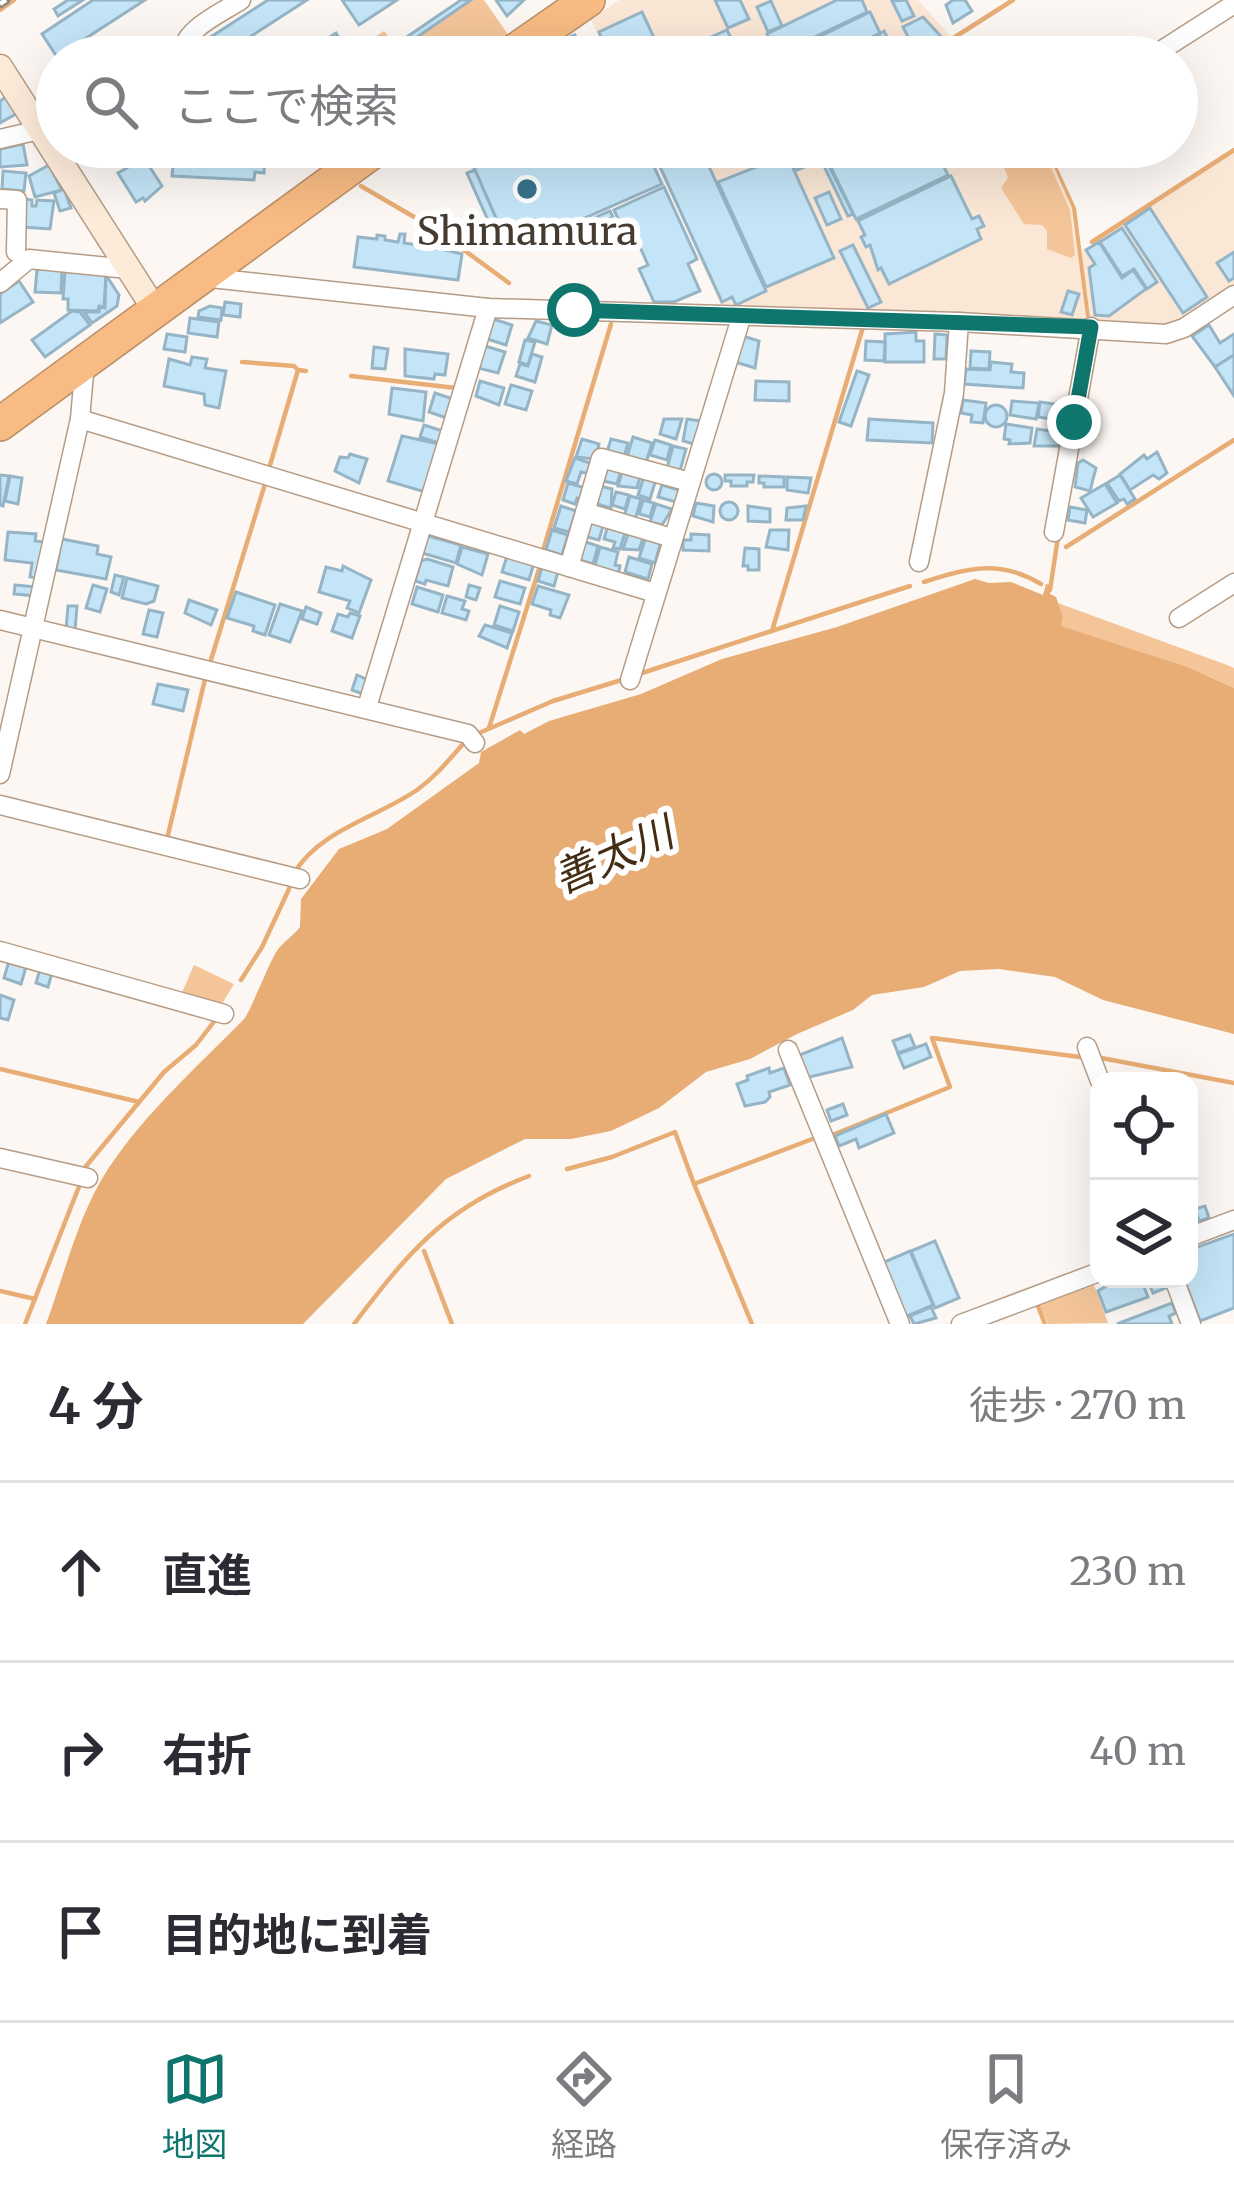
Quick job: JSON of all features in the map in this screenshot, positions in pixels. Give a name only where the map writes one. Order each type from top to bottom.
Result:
[{"type":"highway","points":[[536,36],[585,1]]},
{"type":"highway","points":[[0,424],[350,168]]},
{"type":"main road","points":[[0,68],[36,125]]},
{"type":"main road","points":[[63,168],[154,310]]},
{"type":"street","points":[[188,36],[241,0]]},
{"type":"street","points":[[1184,36],[1234,4]]},
{"type":"street","points":[[0,139],[36,131]]},
{"type":"street","points":[[0,199],[17,200],[16,252]]},
{"type":"street","points":[[0,283],[29,259],[128,269]]},
{"type":"street","points":[[202,277],[488,308],[1176,332],[1234,295]]},
{"type":"street","points":[[367,707],[488,308]]},
{"type":"street","points":[[630,680],[741,318]]},
{"type":"street","points":[[919,562],[954,393],[959,322]]},
{"type":"street","points":[[1054,532],[1091,327]]},
{"type":"street","points":[[0,774],[80,419],[86,362]]},
{"type":"street","points":[[80,419],[655,593]]},
{"type":"street","points":[[569,566],[601,458],[690,482]]},
{"type":"street","points":[[585,512],[672,538]]},
{"type":"street","points":[[1179,618],[1234,584]]},
{"type":"street","points":[[0,620],[367,707],[468,734],[475,742]]},
{"type":"street","points":[[0,805],[300,879]]},
{"type":"street","points":[[0,951],[224,1014]]},
{"type":"street","points":[[1087,1046],[1097,1072]]},
{"type":"street","points":[[788,1050],[900,1324]]},
{"type":"street","points":[[0,1158],[88,1178]]},
{"type":"street","points":[[1198,1234],[1234,1220]]},
{"type":"street","points":[[961,1324],[1090,1275]]},
{"type":"street","points":[[1177,1288],[1191,1324]]},
{"type":"shaded area","points":[[472,0],[484,0],[509,36],[419,36]]},
{"type":"shaded area","points":[[619,0],[918,0],[950,36],[598,36],[591,20]]},
{"type":"shaded area","points":[[1234,152],[1234,286],[1172,327],[1090,319],[1082,251]]},
{"type":"shaded area","points":[[659,168],[1054,168],[1072,207],[1086,321],[723,310]]},
{"type":"shaded area","points":[[1004,168],[1051,168],[1070,210],[1075,255],[1071,258],[1047,249],[1047,230],[1024,224],[1001,188],[1008,178]]},
{"type":"shaded area","points":[[1058,603],[1234,668],[1234,688],[1188,667],[1060,626],[1063,617]]},
{"type":"shaded area","points":[[194,965],[234,984],[219,1009],[180,997]]},
{"type":"shaded area","points":[[1090,1286],[1095,1288],[1108,1323],[1048,1324],[1040,1305]]},
{"type":"water","points":[[1054,168],[1076,208],[1090,317],[1086,317],[1072,208]]},
{"type":"water","name":"善太川","points":[[975,579],[1011,582],[1043,595],[1046,584],[1051,585],[1050,594],[1056,597],[1063,617],[1061,626],[1188,667],[1234,688],[1234,1034],[1103,1000],[1055,977],[999,969],[960,971],[924,987],[872,995],[853,1010],[750,1059],[706,1072],[659,1108],[611,1131],[571,1139],[525,1139],[446,1179],[303,1324],[46,1324],[80,1225],[108,1169],[155,1109],[244,1019],[277,951],[300,927],[301,899],[339,849],[387,829],[479,763],[481,752],[520,730],[524,734],[549,721],[641,694],[722,659],[837,627]]},
{"type":"building","points":[[68,0],[83,0],[58,16],[54,9]]},
{"type":"building","points":[[93,0],[145,0],[89,36],[42,34]]},
{"type":"building","points":[[268,0],[307,0],[251,36],[212,36]]},
{"type":"building","points":[[342,0],[397,0],[359,25]]},
{"type":"building","points":[[461,0],[471,0],[418,36],[408,36]]},
{"type":"building","points":[[496,0],[524,0],[507,16]]},
{"type":"building","points":[[715,0],[740,0],[749,19],[728,28]]},
{"type":"building","points":[[837,0],[862,0],[867,12],[817,36],[767,34]]},
{"type":"building","points":[[906,0],[914,16],[902,21],[892,1]]},
{"type":"building","points":[[965,0],[972,11],[953,23],[946,5]]},
{"type":"building","points":[[771,1],[782,26],[768,32],[757,7]]},
{"type":"building","points":[[642,12],[653,36],[601,36],[599,32]]},
{"type":"building","points":[[870,12],[880,33],[874,36],[821,36]]},
{"type":"building","points":[[923,17],[941,36],[908,36],[903,27]]},
{"type":"building","points":[[6,97],[16,114],[0,123],[0,101]]},
{"type":"building","points":[[23,144],[27,165],[0,167],[0,149]]},
{"type":"building","points":[[51,168],[62,190],[35,197],[29,176]]},
{"type":"building","points":[[127,168],[150,168],[162,186],[145,201],[136,202],[118,173]]},
{"type":"building","points":[[173,168],[264,168],[264,173],[255,172],[254,180],[172,176]]},
{"type":"building","points":[[474,168],[655,168],[662,184],[514,249],[507,243]]},
{"type":"building","points":[[661,168],[710,168],[766,291],[736,305],[732,297],[722,302]]},
{"type":"building","points":[[754,168],[793,168],[834,258],[766,287],[718,182]]},
{"type":"building","points":[[825,168],[830,168],[853,214],[848,216]]},
{"type":"building","points":[[831,168],[944,168],[948,175],[856,219]]},
{"type":"building","points":[[475,170],[502,232],[495,236],[467,173]]},
{"type":"building","points":[[3,171],[26,173],[24,191],[2,189]]},
{"type":"building","points":[[951,176],[972,219],[979,216],[984,226],[977,229],[981,239],[889,284],[878,270],[870,245],[866,247],[861,237],[865,235],[858,221]]},
{"type":"building","points":[[664,187],[697,259],[688,264],[700,291],[674,302],[654,302],[639,269],[648,265],[636,238],[626,236],[614,210]]},
{"type":"building","points":[[64,189],[71,208],[60,211],[54,193]]},
{"type":"building","points":[[829,192],[841,219],[827,225],[815,198]]},
{"type":"building","points":[[25,199],[32,200],[32,206],[37,200],[54,201],[50,229],[22,227]]},
{"type":"building","points":[[1150,208],[1207,297],[1183,313],[1125,225]]},
{"type":"building","points":[[610,211],[613,217],[595,225],[592,219]]},
{"type":"building","points":[[621,227],[625,236],[611,243],[607,234]]},
{"type":"building","points":[[1122,228],[1157,282],[1147,289],[1134,269],[1122,276],[1100,242]]},
{"type":"building","points":[[400,234],[405,234],[404,243],[427,246],[429,237],[434,238],[433,247],[462,254],[458,280],[354,267],[358,237],[385,236],[385,240],[398,242]]},
{"type":"building","points":[[1099,242],[1122,278],[1133,270],[1146,289],[1109,316],[1095,315],[1089,268],[1095,264],[1086,250]]},
{"type":"building","points":[[853,245],[881,302],[868,308],[840,251]]},
{"type":"building","points":[[1234,252],[1234,278],[1229,281],[1217,263]]},
{"type":"building","points":[[37,269],[62,270],[61,293],[35,292]]},
{"type":"building","points":[[65,270],[106,274],[104,307],[68,310],[68,299],[63,299]]},
{"type":"building","points":[[106,275],[119,295],[117,306],[92,323],[84,312],[105,308]]},
{"type":"building","points":[[19,281],[33,302],[0,323],[0,294]]},
{"type":"building","points":[[1068,291],[1079,294],[1072,315],[1061,312]]},
{"type":"building","points":[[225,302],[241,304],[240,317],[223,315]]},
{"type":"building","points":[[222,308],[221,320],[198,317],[199,311]]},
{"type":"building","points":[[72,311],[80,312],[90,325],[45,357],[32,340]]},
{"type":"building","points":[[190,318],[219,322],[217,337],[188,333]]},
{"type":"building","points":[[493,319],[512,325],[506,345],[487,339]]},
{"type":"building","points":[[536,321],[552,325],[547,344],[528,338]]},
{"type":"building","points":[[1209,325],[1220,343],[1234,334],[1234,355],[1215,367],[1192,336]]},
{"type":"building","points":[[916,332],[916,341],[924,341],[924,362],[885,362],[885,334]]},
{"type":"building","points":[[167,334],[187,337],[185,352],[164,349]]},
{"type":"building","points":[[935,334],[947,335],[946,359],[934,359]]},
{"type":"building","points":[[743,336],[759,341],[755,368],[735,362]]},
{"type":"building","points":[[525,340],[535,342],[528,365],[519,362]]},
{"type":"building","points":[[866,341],[885,342],[884,361],[865,360]]},
{"type":"building","points":[[485,346],[505,352],[498,373],[478,368]]},
{"type":"building","points":[[374,347],[388,349],[385,369],[372,368]]},
{"type":"building","points":[[405,349],[448,354],[445,375],[435,374],[434,379],[405,376]]},
{"type":"building","points":[[971,351],[990,352],[989,369],[970,368]]},
{"type":"building","points":[[532,354],[542,357],[535,382],[516,376],[520,364],[528,366]]},
{"type":"building","points":[[1234,355],[1234,396],[1215,367]]},
{"type":"building","points":[[192,357],[207,359],[205,368],[226,371],[219,408],[205,405],[204,394],[164,386],[169,359],[190,365]]},
{"type":"building","points":[[991,362],[1012,364],[1011,372],[1024,373],[1023,388],[964,384],[966,369],[990,370]]},
{"type":"building","points":[[857,371],[869,375],[851,426],[839,422]]},
{"type":"building","points":[[480,381],[504,388],[499,405],[476,396]]},
{"type":"building","points":[[756,381],[789,382],[789,401],[755,400]]},
{"type":"building","points":[[511,385],[532,391],[526,410],[505,404]]},
{"type":"building","points":[[392,388],[426,392],[423,421],[389,414]]},
{"type":"building","points":[[435,393],[453,399],[447,418],[429,412]]},
{"type":"building","points":[[963,400],[986,403],[983,423],[971,422],[972,415],[961,413]]},
{"type":"building","points":[[1012,401],[1039,403],[1036,419],[1010,415]]},
{"type":"building","points":[[1040,402],[1068,406],[1066,421],[1038,417]]},
{"type":"building","points":[[996,405],[1007,416],[996,427],[985,416]]},
{"type":"building","points":[[664,419],[682,419],[676,439],[660,434]]},
{"type":"building","points":[[687,419],[701,421],[694,444],[683,441]]},
{"type":"building","points":[[869,419],[933,423],[932,443],[867,440]]},
{"type":"building","points":[[1006,424],[1032,428],[1030,443],[1009,444],[1004,439]]},
{"type":"building","points":[[424,425],[443,431],[439,443],[420,437]]},
{"type":"building","points":[[1037,429],[1063,433],[1061,446],[1034,446]]},
{"type":"building","points":[[402,436],[439,444],[425,492],[388,481]]},
{"type":"building","points":[[633,437],[652,443],[646,463],[627,457]]},
{"type":"building","points":[[582,439],[599,444],[595,459],[576,457]]},
{"type":"building","points":[[611,439],[628,443],[624,457],[607,452]]},
{"type":"building","points":[[655,440],[671,445],[667,460],[650,455]]},
{"type":"building","points":[[673,446],[686,449],[680,471],[667,468]]},
{"type":"building","points":[[1157,452],[1167,473],[1159,479],[1153,475],[1130,490],[1120,474],[1144,455],[1147,459]]},
{"type":"building","points":[[350,454],[367,459],[359,483],[335,471],[340,457]]},
{"type":"building","points":[[575,458],[593,464],[589,474],[581,472],[577,484],[566,481]]},
{"type":"building","points":[[1083,460],[1096,468],[1090,491],[1075,487],[1078,463]]},
{"type":"building","points":[[607,467],[621,471],[617,484],[603,481]]},
{"type":"building","points":[[623,469],[641,474],[637,488],[618,486]]},
{"type":"building","points":[[714,474],[722,482],[714,490],[706,482]]},
{"type":"building","points":[[0,475],[9,476],[3,506],[0,505]]},
{"type":"building","points":[[725,475],[754,475],[747,486],[731,486]]},
{"type":"building","points":[[1120,475],[1135,499],[1127,504],[1124,499],[1119,501],[1107,483]]},
{"type":"building","points":[[10,476],[22,478],[18,504],[5,501]]},
{"type":"building","points":[[644,476],[656,479],[650,499],[638,495]]},
{"type":"building","points":[[759,476],[784,477],[784,487],[764,487]]},
{"type":"building","points":[[787,477],[811,478],[808,493],[787,490]]},
{"type":"building","points":[[568,483],[585,488],[575,504],[563,500]]},
{"type":"building","points":[[1105,484],[1117,503],[1093,517],[1081,498]]},
{"type":"building","points":[[662,485],[679,490],[676,502],[658,497]]},
{"type":"building","points":[[600,486],[612,489],[611,508],[594,503]]},
{"type":"building","points":[[616,492],[629,495],[625,509],[612,505]]},
{"type":"building","points":[[630,496],[641,499],[635,520],[624,517]]},
{"type":"building","points":[[643,500],[654,503],[650,517],[639,514]]},
{"type":"building","points":[[729,502],[738,511],[729,520],[720,511]]},
{"type":"building","points":[[696,503],[714,506],[713,522],[693,516]]},
{"type":"building","points":[[656,504],[672,509],[662,525],[650,522]]},
{"type":"building","points":[[561,506],[576,511],[569,532],[554,528]]},
{"type":"building","points":[[748,506],[770,509],[770,522],[748,521]]},
{"type":"building","points":[[806,506],[803,520],[786,520],[787,508]]},
{"type":"building","points":[[1070,507],[1087,510],[1085,523],[1068,520]]},
{"type":"building","points":[[592,520],[604,523],[599,540],[583,536]]},
{"type":"building","points":[[608,525],[626,530],[620,549],[604,539]]},
{"type":"building","points":[[552,530],[568,535],[562,555],[546,550]]},
{"type":"building","points":[[770,530],[789,530],[788,550],[766,547]]},
{"type":"building","points":[[629,531],[644,535],[639,550],[623,549]]},
{"type":"building","points":[[8,532],[36,534],[35,541],[45,542],[41,578],[30,577],[32,563],[5,560]]},
{"type":"building","points":[[691,534],[709,535],[709,551],[683,550],[683,540],[691,540]]},
{"type":"building","points":[[428,536],[461,545],[456,563],[422,553]]},
{"type":"building","points":[[646,537],[661,541],[655,563],[639,558]]},
{"type":"building","points":[[62,539],[98,546],[97,554],[111,557],[106,579],[56,570]]},
{"type":"building","points":[[583,541],[598,546],[593,564],[580,560]]},
{"type":"building","points":[[462,547],[488,554],[482,575],[457,564]]},
{"type":"building","points":[[600,547],[618,552],[618,576],[595,565]]},
{"type":"building","points":[[745,548],[759,549],[759,570],[743,566]]},
{"type":"building","points":[[507,556],[534,563],[529,580],[502,572]]},
{"type":"building","points":[[629,557],[652,564],[648,579],[625,572]]},
{"type":"building","points":[[421,561],[453,567],[448,586],[415,581]]},
{"type":"building","points":[[343,566],[371,580],[359,613],[347,608],[350,601],[319,592],[326,567],[342,571]]},
{"type":"building","points":[[542,567],[558,572],[554,586],[538,581]]},
{"type":"building","points":[[115,575],[124,577],[119,595],[111,592]]},
{"type":"building","points":[[127,578],[158,586],[154,601],[146,604],[122,598]]},
{"type":"building","points":[[500,581],[525,588],[520,604],[495,597]]},
{"type":"building","points":[[15,585],[37,587],[36,596],[14,594]]},
{"type":"building","points":[[93,585],[107,589],[100,612],[86,608]]},
{"type":"building","points":[[469,585],[480,588],[476,600],[466,597]]},
{"type":"building","points":[[538,586],[569,595],[560,618],[532,604]]},
{"type":"building","points":[[417,587],[443,595],[438,612],[412,604]]},
{"type":"building","points":[[236,592],[275,605],[265,635],[253,631],[254,626],[227,618]]},
{"type":"building","points":[[447,596],[465,601],[466,620],[442,613]]},
{"type":"building","points":[[189,600],[217,610],[211,625],[185,613]]},
{"type":"building","points":[[280,604],[302,611],[290,642],[269,635]]},
{"type":"building","points":[[68,606],[77,606],[75,630],[66,629]]},
{"type":"building","points":[[500,606],[519,612],[513,631],[494,625]]},
{"type":"building","points":[[306,607],[321,613],[317,624],[302,619]]},
{"type":"building","points":[[149,610],[163,613],[157,637],[143,634]]},
{"type":"building","points":[[350,613],[360,616],[352,638],[332,631],[338,614],[348,617]]},
{"type":"building","points":[[485,625],[512,633],[507,648],[479,636]]},
{"type":"building","points":[[357,675],[368,680],[363,694],[352,690]]},
{"type":"building","points":[[158,684],[188,690],[183,711],[153,704]]},
{"type":"building","points":[[9,961],[26,967],[21,984],[4,978]]},
{"type":"building","points":[[40,969],[52,973],[48,987],[36,983]]},
{"type":"building","points":[[0,995],[14,1000],[8,1020],[0,1018]]},
{"type":"building","points":[[910,1035],[915,1047],[898,1053],[893,1041]]},
{"type":"building","points":[[842,1038],[852,1067],[805,1078],[797,1056]]},
{"type":"building","points":[[926,1044],[931,1057],[904,1068],[898,1054]]},
{"type":"building","points":[[769,1068],[770,1073],[784,1068],[790,1085],[769,1092],[765,1102],[745,1106],[737,1084]]},
{"type":"building","points":[[843,1104],[847,1115],[831,1121],[827,1110]]},
{"type":"building","points":[[886,1114],[894,1133],[859,1148],[856,1139],[839,1146],[835,1136]]},
{"type":"building","points":[[1205,1206],[1209,1218],[1199,1221],[1198,1208]]},
{"type":"building","points":[[1234,1234],[1234,1308],[1200,1321],[1187,1288],[1198,1288],[1198,1247]]},
{"type":"building","points":[[935,1241],[959,1298],[935,1308],[911,1251]]},
{"type":"building","points":[[910,1251],[933,1305],[905,1317],[882,1263]]},
{"type":"building","points":[[1144,1288],[1148,1297],[1106,1312],[1098,1291]]},
{"type":"building","points":[[1172,1303],[1176,1313],[1169,1316],[1172,1324],[1117,1324]]},
{"type":"building","points":[[931,1307],[936,1318],[914,1324],[910,1316]]},
{"type":"waterway","points":[[0,10],[14,0]]},
{"type":"waterway","points":[[957,36],[1013,0]]},
{"type":"waterway","points":[[1092,242],[1234,150]]},
{"type":"waterway","points":[[361,186],[438,231],[509,283]]},
{"type":"waterway","points":[[542,554],[611,324]]},
{"type":"waterway","points":[[772,631],[863,327]]},
{"type":"waterway","points":[[242,362],[298,370]]},
{"type":"waterway","points":[[268,472],[298,370],[306,371]]},
{"type":"waterway","points":[[351,376],[456,388]]},
{"type":"waterway","points":[[1066,547],[1234,440]]},
{"type":"waterway","points":[[210,663],[265,484]]},
{"type":"waterway","points":[[1050,590],[1058,537]]},
{"type":"waterway","points":[[489,728],[540,566]]},
{"type":"waterway","points":[[924,582],[983,568],[1011,571],[1041,584]]},
{"type":"waterway","points":[[639,674],[910,586]]},
{"type":"waterway","points":[[167,839],[206,675]]},
{"type":"waterway","points":[[479,733],[553,701],[625,679]]},
{"type":"waterway","points":[[294,873],[334,835],[417,790],[463,744]]},
{"type":"waterway","points":[[241,980],[289,889]]},
{"type":"waterway","points":[[82,1171],[164,1072],[196,1045],[216,1019]]},
{"type":"waterway","points":[[830,1136],[950,1087],[932,1038],[1080,1057]]},
{"type":"waterway","points":[[1096,1057],[1234,1083]]},
{"type":"waterway","points":[[0,1069],[139,1102]]},
{"type":"waterway","points":[[567,1169],[675,1132],[694,1184],[815,1138]]},
{"type":"waterway","points":[[354,1324],[410,1255],[450,1218],[529,1176]]},
{"type":"waterway","points":[[25,1324],[80,1184]]},
{"type":"waterway","points":[[694,1184],[752,1324]]},
{"type":"waterway","points":[[424,1251],[452,1324]]},
{"type":"waterway","points":[[0,1291],[35,1299]]},
{"type":"waterway","points":[[1038,1306],[1045,1324]]},
{"type":"railway","points":[[0,4],[6,0]]},
{"type":"place","name":"Shimamura","points":[[527,189]]},
{"type":"route","points":[[574,310],[1091,327],[1074,422]]}]
